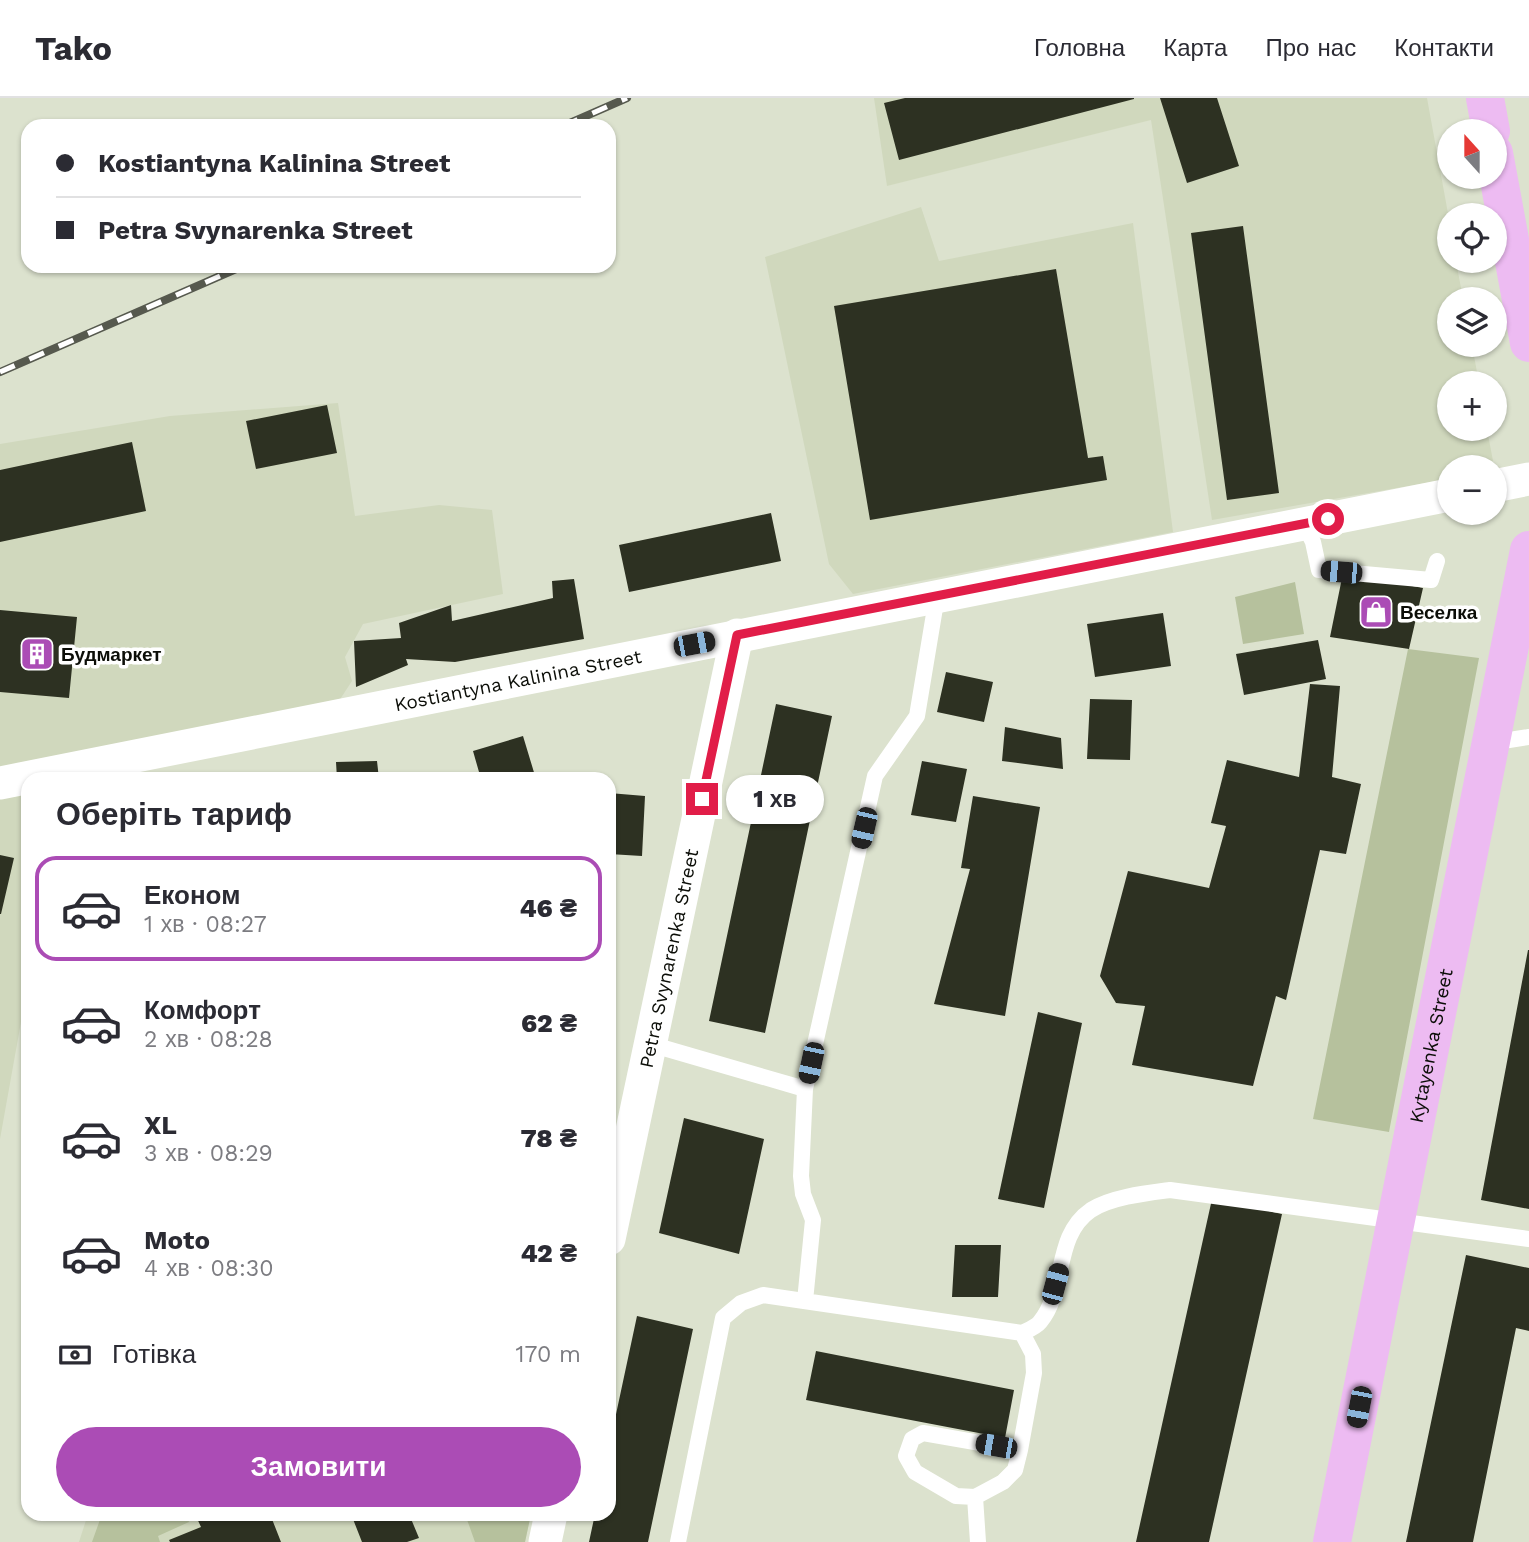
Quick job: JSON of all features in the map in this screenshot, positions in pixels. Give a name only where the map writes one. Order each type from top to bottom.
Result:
[{"type":"main road","points":[[1485,98],[1489,119]]},
{"type":"main road","points":[[1501,189],[1529,343]]},
{"type":"main road","name":"Kytayenka Street","points":[[1332,1542],[1529,550]]},
{"type":"street","points":[[1507,483],[1529,479]]},
{"type":"street","name":"Kostiantyna Kalinina Street","points":[[55,772],[1437,497]]},
{"type":"street","name":"Petra Svynarenka Street","points":[[616,1206],[737,635]]},
{"type":"street","name":"Kostiantyna Kalinina Street","points":[[0,783],[21,779]]},
{"type":"street","points":[[545,1542],[550,1521]]},
{"type":"lane","points":[[1304,524],[1313,542],[1319,570],[1431,580],[1437,561]]},
{"type":"lane","points":[[805,1301],[813,1220],[803,1194],[801,1176],[805,1089],[875,776],[917,716],[937,596]]},
{"type":"lane","points":[[1490,743],[1529,737]]},
{"type":"lane","points":[[650,1044],[805,1089]]},
{"type":"lane","points":[[678,1542],[723,1318],[741,1303],[763,1295],[1022,1334],[1039,1324],[1049,1306],[1067,1239],[1078,1221],[1093,1208],[1132,1195],[1170,1190],[1529,1239]]},
{"type":"lane","points":[[1020,1450],[923,1433],[912,1439],[906,1456],[915,1472],[956,1496],[975,1497],[1003,1482],[1014,1470],[1020,1450],[1034,1373],[1033,1354],[1022,1334]]},
{"type":"lane","points":[[975,1497],[978,1542]]},
{"type":"shaded area","points":[[874,98],[1427,98],[1437,153],[1437,189],[1444,189],[1446,203],[1437,203],[1437,273],[1458,273],[1461,287],[1437,287],[1437,357],[1474,357],[1477,371],[1437,371],[1437,441],[1489,441],[1492,455],[1437,455],[1437,481],[1212,520],[1151,120],[887,186]]},
{"type":"shaded area","points":[[921,207],[939,261],[1133,223],[1173,532],[853,594],[829,564],[765,257]]},
{"type":"shaded area","points":[[338,403],[355,516],[439,505],[492,510],[503,594],[363,624],[345,657],[352,681],[335,707],[58,772],[21,772],[21,1022],[0,1139],[0,444],[170,416]]},
{"type":"shaded area","points":[[1295,582],[1304,634],[1243,644],[1235,597]]},
{"type":"shaded area","points":[[1408,649],[1479,658],[1389,1132],[1313,1119]]},
{"type":"shaded area","points":[[86,1521],[530,1521],[525,1542],[79,1542]]},
{"type":"shaded area","points":[[100,1521],[189,1522],[158,1536],[160,1542],[92,1542]]},
{"type":"shaded area","points":[[468,1521],[530,1521],[525,1542],[475,1542]]},
{"type":"building","points":[[905,98],[1134,99],[899,160],[884,103]]},
{"type":"building","points":[[1160,98],[1217,98],[1239,166],[1187,183]]},
{"type":"building","points":[[1243,226],[1279,493],[1227,500],[1191,233]]},
{"type":"building","points":[[1056,269],[1088,458],[1103,456],[1107,480],[870,520],[834,306]]},
{"type":"building","points":[[327,405],[337,453],[256,469],[246,421]]},
{"type":"building","points":[[132,442],[146,511],[0,542],[0,470]]},
{"type":"building","points":[[771,513],[781,561],[629,592],[619,545]]},
{"type":"building","name":"Веселка","points":[[1343,573],[1423,588],[1409,649],[1330,637]]},
{"type":"building","points":[[574,579],[584,639],[455,662],[406,659],[408,665],[356,687],[354,641],[401,638],[399,623],[451,605],[452,621],[553,598],[552,581]]},
{"type":"building","name":"Будмаркет","points":[[0,610],[77,617],[69,698],[0,692]]},
{"type":"building","points":[[1163,613],[1171,666],[1095,677],[1087,624]]},
{"type":"building","points":[[1318,640],[1326,679],[1244,695],[1236,654]]},
{"type":"building","points":[[946,672],[993,682],[984,722],[937,712]]},
{"type":"building","points":[[1310,684],[1340,686],[1332,777],[1361,784],[1346,854],[1320,850],[1286,1000],[1276,996],[1253,1086],[1132,1065],[1145,1006],[1116,1003],[1100,976],[1128,871],[1209,888],[1226,826],[1211,823],[1227,760],[1299,777]]},
{"type":"building","points":[[1090,699],[1132,700],[1130,760],[1087,759]]},
{"type":"building","points":[[776,704],[832,716],[765,1033],[709,1021]]},
{"type":"building","points":[[1005,727],[1061,738],[1063,769],[1002,761]]},
{"type":"building","points":[[523,736],[534,772],[479,772],[473,751]]},
{"type":"building","points":[[377,761],[378,772],[337,772],[336,762]]},
{"type":"building","points":[[922,761],[967,769],[956,822],[911,815]]},
{"type":"building","points":[[616,794],[645,796],[642,856],[616,854]]},
{"type":"building","points":[[973,796],[1040,807],[1005,1016],[934,1004],[970,869],[961,868]]},
{"type":"building","points":[[0,855],[14,858],[1,914],[0,914]]},
{"type":"building","points":[[1529,950],[1529,1209],[1481,1200]]},
{"type":"building","points":[[1038,1012],[1082,1023],[1044,1208],[998,1199]]},
{"type":"building","points":[[684,1118],[764,1139],[739,1254],[659,1233]]},
{"type":"building","points":[[1212,1199],[1282,1214],[1209,1542],[1136,1542]]},
{"type":"building","points":[[955,1245],[1001,1245],[998,1297],[952,1297]]},
{"type":"building","points":[[1466,1255],[1529,1268],[1529,1331],[1516,1328],[1473,1542],[1406,1542]]},
{"type":"building","points":[[637,1316],[693,1329],[648,1542],[589,1542],[594,1521],[616,1521],[616,1414]]},
{"type":"building","points":[[816,1351],[1014,1390],[1005,1438],[806,1400]]},
{"type":"building","points":[[198,1521],[273,1521],[281,1542],[169,1540],[201,1527]]},
{"type":"building","points":[[354,1521],[412,1521],[419,1538],[407,1542],[362,1542]]},
{"type":"railway","points":[[579,119],[627,98]]},
{"type":"railway","points":[[0,372],[227,273]]},
{"type":"place","name":"Веселка","points":[[1376,612]]},
{"type":"place","name":"Будмаркет","points":[[37,654]]},
{"type":"route","points":[[702,799],[737,635],[1328,519]]}]
